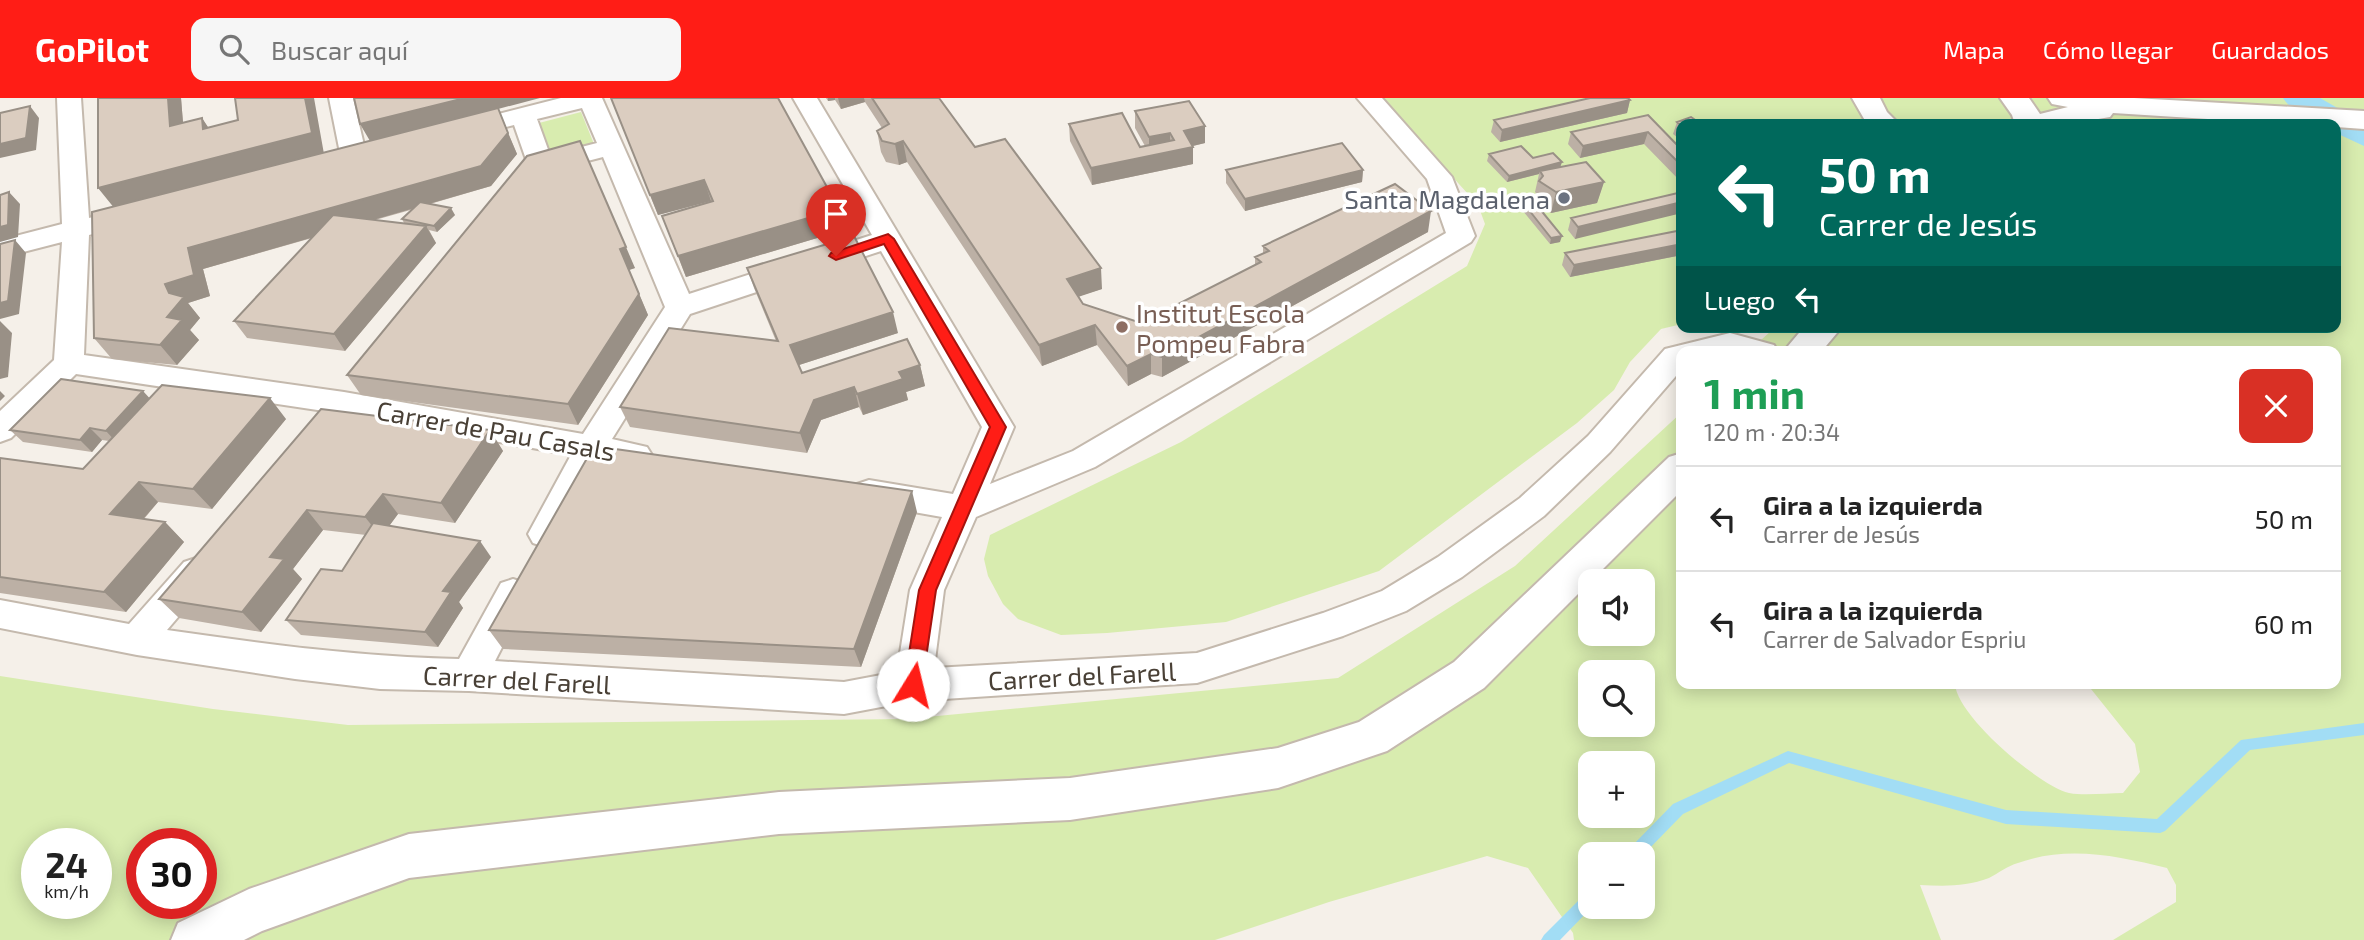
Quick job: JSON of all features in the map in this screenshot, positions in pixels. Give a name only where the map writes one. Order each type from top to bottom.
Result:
[{"type":"street","points":[[0,430],[69,363],[76,229],[69,98]]},
{"type":"street","points":[[341,98],[354,158]]},
{"type":"street","points":[[432,138],[590,98],[680,307]]},
{"type":"street","points":[[805,98],[998,427],[927,590],[913,685]]},
{"type":"street","points":[[839,488],[964,508],[1084,459],[1461,236],[1439,177],[1369,98]]},
{"type":"street","points":[[1866,98],[1878,119]]},
{"type":"street","points":[[2014,98],[2028,119]]},
{"type":"street","points":[[2062,98],[2137,107],[2364,120]]},
{"type":"street","points":[[2056,119],[2079,113],[2137,107]]},
{"type":"street","points":[[523,115],[533,175],[611,147]]},
{"type":"street","points":[[327,165],[380,152]]},
{"type":"street","points":[[0,249],[155,209]]},
{"type":"street","points":[[469,675],[592,447],[680,307],[888,239]]},
{"type":"street","points":[[1806,346],[1819,333]]},
{"type":"street","points":[[1718,346],[1730,343],[1741,346]]},
{"type":"street","name":"Carrer del Farell","points":[[137,640],[295,664],[380,673],[469,675],[845,698],[913,685],[1197,668],[1330,626],[1394,601],[1450,567],[1532,507],[1598,444],[1676,356]]},
{"type":"street","name":"Carrer de Pau Casals","points":[[69,363],[343,403],[660,458]]},
{"type":"street","points":[[195,940],[249,912],[409,856],[779,813],[1070,799],[1278,768],[1372,737],[1469,675],[1676,473]]},
{"type":"street","points":[[0,614],[137,640],[218,547]]},
{"type":"green space","points":[[1381,98],[2364,98],[2364,940],[2113,940],[2176,902],[2176,885],[2167,868],[2111,856],[2074,854],[2036,858],[2014,864],[1989,878],[1972,883],[1920,885],[1941,940],[1574,940],[1573,933],[1528,868],[1487,856],[1329,902],[1215,940],[0,940],[0,676],[213,709],[348,725],[906,719],[1338,678],[1515,566],[1676,418],[1676,689],[1956,689],[1969,713],[2001,748],[2055,787],[2069,793],[2089,794],[2123,793],[2140,772],[2135,744],[2091,689],[2341,689],[2341,346],[1755,346],[1769,333],[2341,333],[2341,119],[1676,119],[1676,325],[1661,329],[1630,362],[1614,390],[1577,423],[1379,571],[1226,622],[1107,633],[1061,635],[1018,619],[1003,604],[988,576],[984,559],[990,535],[1181,442],[1467,266],[1485,224],[1478,205]]},
{"type":"green space","points":[[581,112],[594,144],[550,156],[539,123]]},
{"type":"building","points":[[98,98],[168,98],[170,126],[202,118],[203,129],[238,120],[235,98],[305,98],[312,133],[98,188]]},
{"type":"building","points":[[354,98],[465,98],[360,124]]},
{"type":"building","points":[[611,98],[778,98],[839,209],[678,256],[662,216],[713,201],[704,180],[650,195]]},
{"type":"building","points":[[872,98],[939,98],[975,147],[1005,139],[1101,268],[1067,279],[1083,304],[1141,323],[1261,262],[1255,257],[1269,251],[1263,246],[1395,184],[1431,211],[1162,357],[1151,354],[1127,366],[1095,325],[1039,345],[903,141],[895,144],[882,141],[877,131],[889,124]]},
{"type":"building","points":[[1590,98],[1630,100],[1502,130],[1494,120]]},
{"type":"building","points":[[1189,101],[1205,126],[1184,131],[1193,147],[1091,168],[1069,124],[1122,113],[1140,147],[1174,140],[1170,133],[1149,137],[1135,111]]},
{"type":"building","points":[[30,106],[26,138],[0,144],[0,113]]},
{"type":"building","points":[[498,108],[508,133],[481,166],[188,248],[194,275],[165,284],[169,293],[184,297],[167,317],[182,320],[160,345],[94,338],[92,212]]},
{"type":"building","points":[[1648,115],[1676,144],[1676,160],[1648,132],[1583,146],[1571,132]]},
{"type":"building","points":[[580,141],[626,247],[620,249],[639,294],[568,404],[347,375],[527,156]]},
{"type":"building","points":[[1342,143],[1363,170],[1245,199],[1226,170]]},
{"type":"building","points":[[1521,146],[1533,158],[1553,153],[1562,162],[1509,176],[1489,154]]},
{"type":"building","points":[[1586,162],[1604,182],[1556,192],[1539,181],[1543,176],[1540,171]]},
{"type":"building","points":[[9,192],[8,225],[0,227],[0,195]]},
{"type":"building","points":[[1676,193],[1676,203],[1578,227],[1571,218]]},
{"type":"building","points":[[420,202],[451,208],[434,226],[402,219]]},
{"type":"building","points":[[1535,203],[1562,236],[1551,238],[1525,205]]},
{"type":"building","points":[[333,215],[426,226],[334,334],[234,321]]},
{"type":"building","points":[[1676,231],[1676,245],[1574,265],[1565,253]]},
{"type":"building","points":[[854,236],[893,312],[790,345],[802,373],[907,339],[920,365],[899,372],[903,379],[857,394],[854,387],[814,400],[800,433],[620,407],[669,328],[778,341],[747,268]]},
{"type":"building","points":[[15,240],[8,301],[0,303],[0,244]]},
{"type":"building","points":[[61,379],[143,391],[106,431],[90,428],[80,440],[10,430]]},
{"type":"building","points":[[162,385],[270,398],[193,489],[139,482],[110,514],[165,522],[104,592],[0,577],[0,458],[83,469]]},
{"type":"building","points":[[321,409],[490,430],[441,503],[383,494],[365,517],[307,510],[270,557],[284,559],[242,612],[159,599]]},
{"type":"building","points":[[594,446],[912,491],[854,649],[489,630]]},
{"type":"building","points":[[373,523],[480,541],[443,591],[451,592],[425,632],[286,620],[321,569],[342,571]]},
{"type":"waterway","points":[[2298,98],[2334,119]]},
{"type":"waterway","points":[[2341,123],[2364,136]]},
{"type":"waterway","points":[[1646,842],[1678,809],[1788,757],[2006,817],[2160,826],[2246,744],[2364,729]]},
{"type":"waterway","points":[[1549,940],[1578,911]]},
{"type":"place","name":"Santa Magdalena","points":[[1564,198]]},
{"type":"place","name":"Institut Escola Pompeu Fabra","points":[[1122,327]]},
{"type":"route","points":[[836,256],[888,239],[998,427],[927,590],[913,685]]}]
